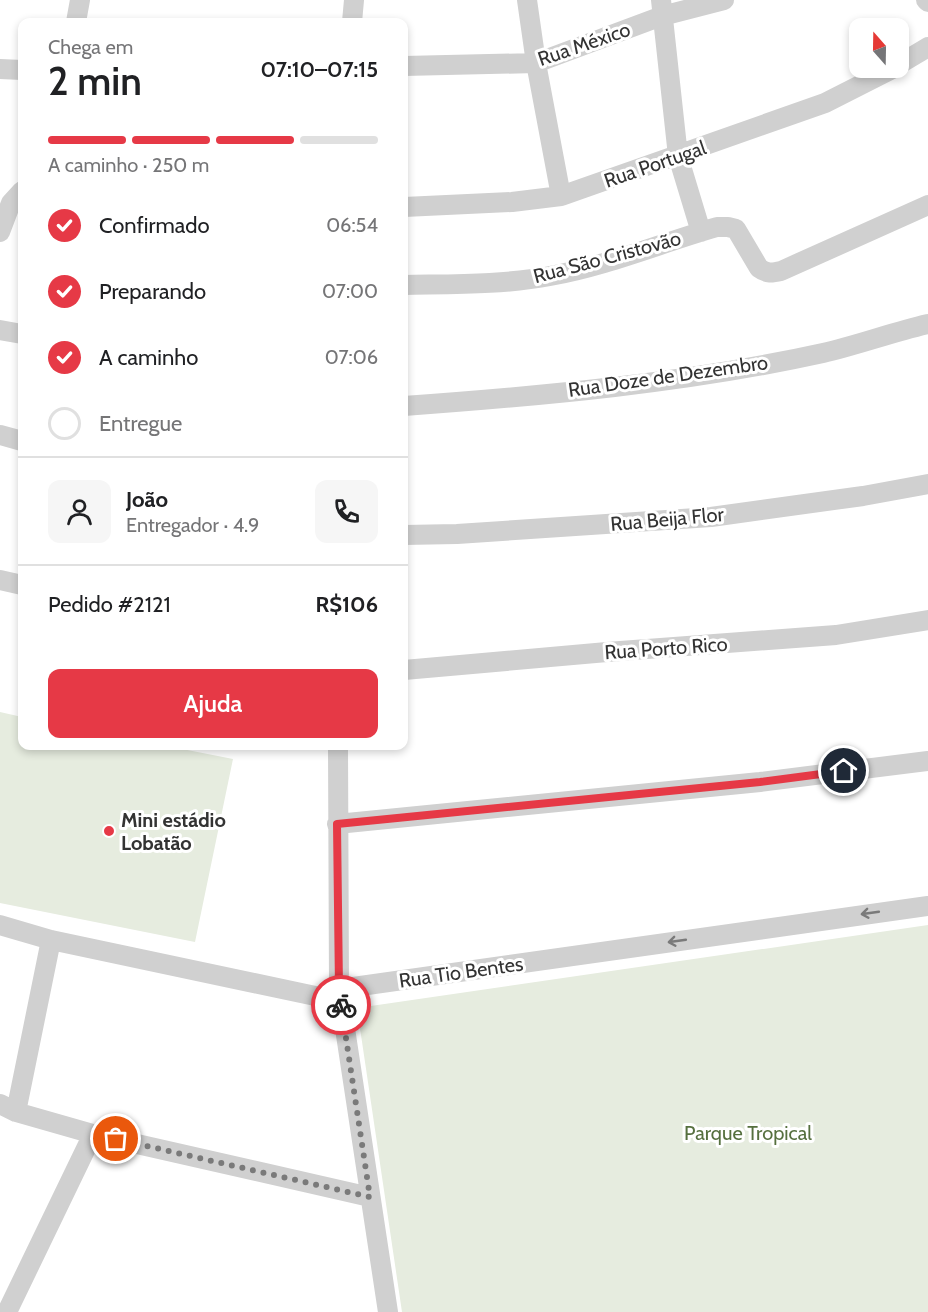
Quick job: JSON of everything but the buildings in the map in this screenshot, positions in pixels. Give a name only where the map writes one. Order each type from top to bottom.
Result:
[{"type":"street","points":[[77,18],[80,0]]},
{"type":"street","points":[[352,18],[354,0]]},
{"type":"street","points":[[527,0],[536,63],[561,196]]},
{"type":"street","name":"Rua México","points":[[408,66],[536,63],[662,8],[724,0]]},
{"type":"street","points":[[662,8],[678,156],[701,232]]},
{"type":"street","points":[[909,58],[928,47]]},
{"type":"street","points":[[0,69],[18,70]]},
{"type":"street","name":"Rua Portugal","points":[[408,207],[512,202],[561,196],[825,103],[874,78]]},
{"type":"street","points":[[0,232],[16,196]]},
{"type":"street","name":"Rua São Cristovão","points":[[408,285],[492,282],[550,276],[618,258],[717,227],[736,230],[759,268],[764,272],[772,273],[928,205]]},
{"type":"street","name":"Rua Doze de Dezembro","points":[[408,406],[605,387],[724,371],[824,352],[928,324]]},
{"type":"street","points":[[0,330],[18,333]]},
{"type":"street","points":[[0,435],[18,440]]},
{"type":"street","name":"Rua Beija Flor","points":[[408,535],[457,534],[711,517],[863,496],[928,484]]},
{"type":"street","points":[[0,580],[18,584]]},
{"type":"street","name":"Rua Porto Rico","points":[[408,670],[837,635],[928,620]]},
{"type":"street","points":[[338,750],[339,989],[388,1312]]},
{"type":"street","points":[[337,824],[760,782],[928,761]]},
{"type":"street","name":"Rua Tio Bentes","points":[[0,925],[51,940],[320,997],[339,989],[928,906]]},
{"type":"street","points":[[51,940],[8,1108],[93,1134],[370,1197]]},
{"type":"street","points":[[8,1310],[93,1134]]},
{"type":"green space","name":"Mini estádio Lobatão","points":[[0,712],[18,716],[18,750],[187,750],[233,759],[195,942],[0,903]]},
{"type":"green space","name":"Parque Tropical","points":[[928,925],[928,1312],[402,1312],[357,1008]]},
{"type":"way so far","points":[[116,1139],[370,1197],[341,1005]]},
{"type":"place","name":"Mini estádio Lobatão","points":[[109,831]]},
{"type":"route","points":[[341,1005],[337,824],[760,782],[844,771]]}]
